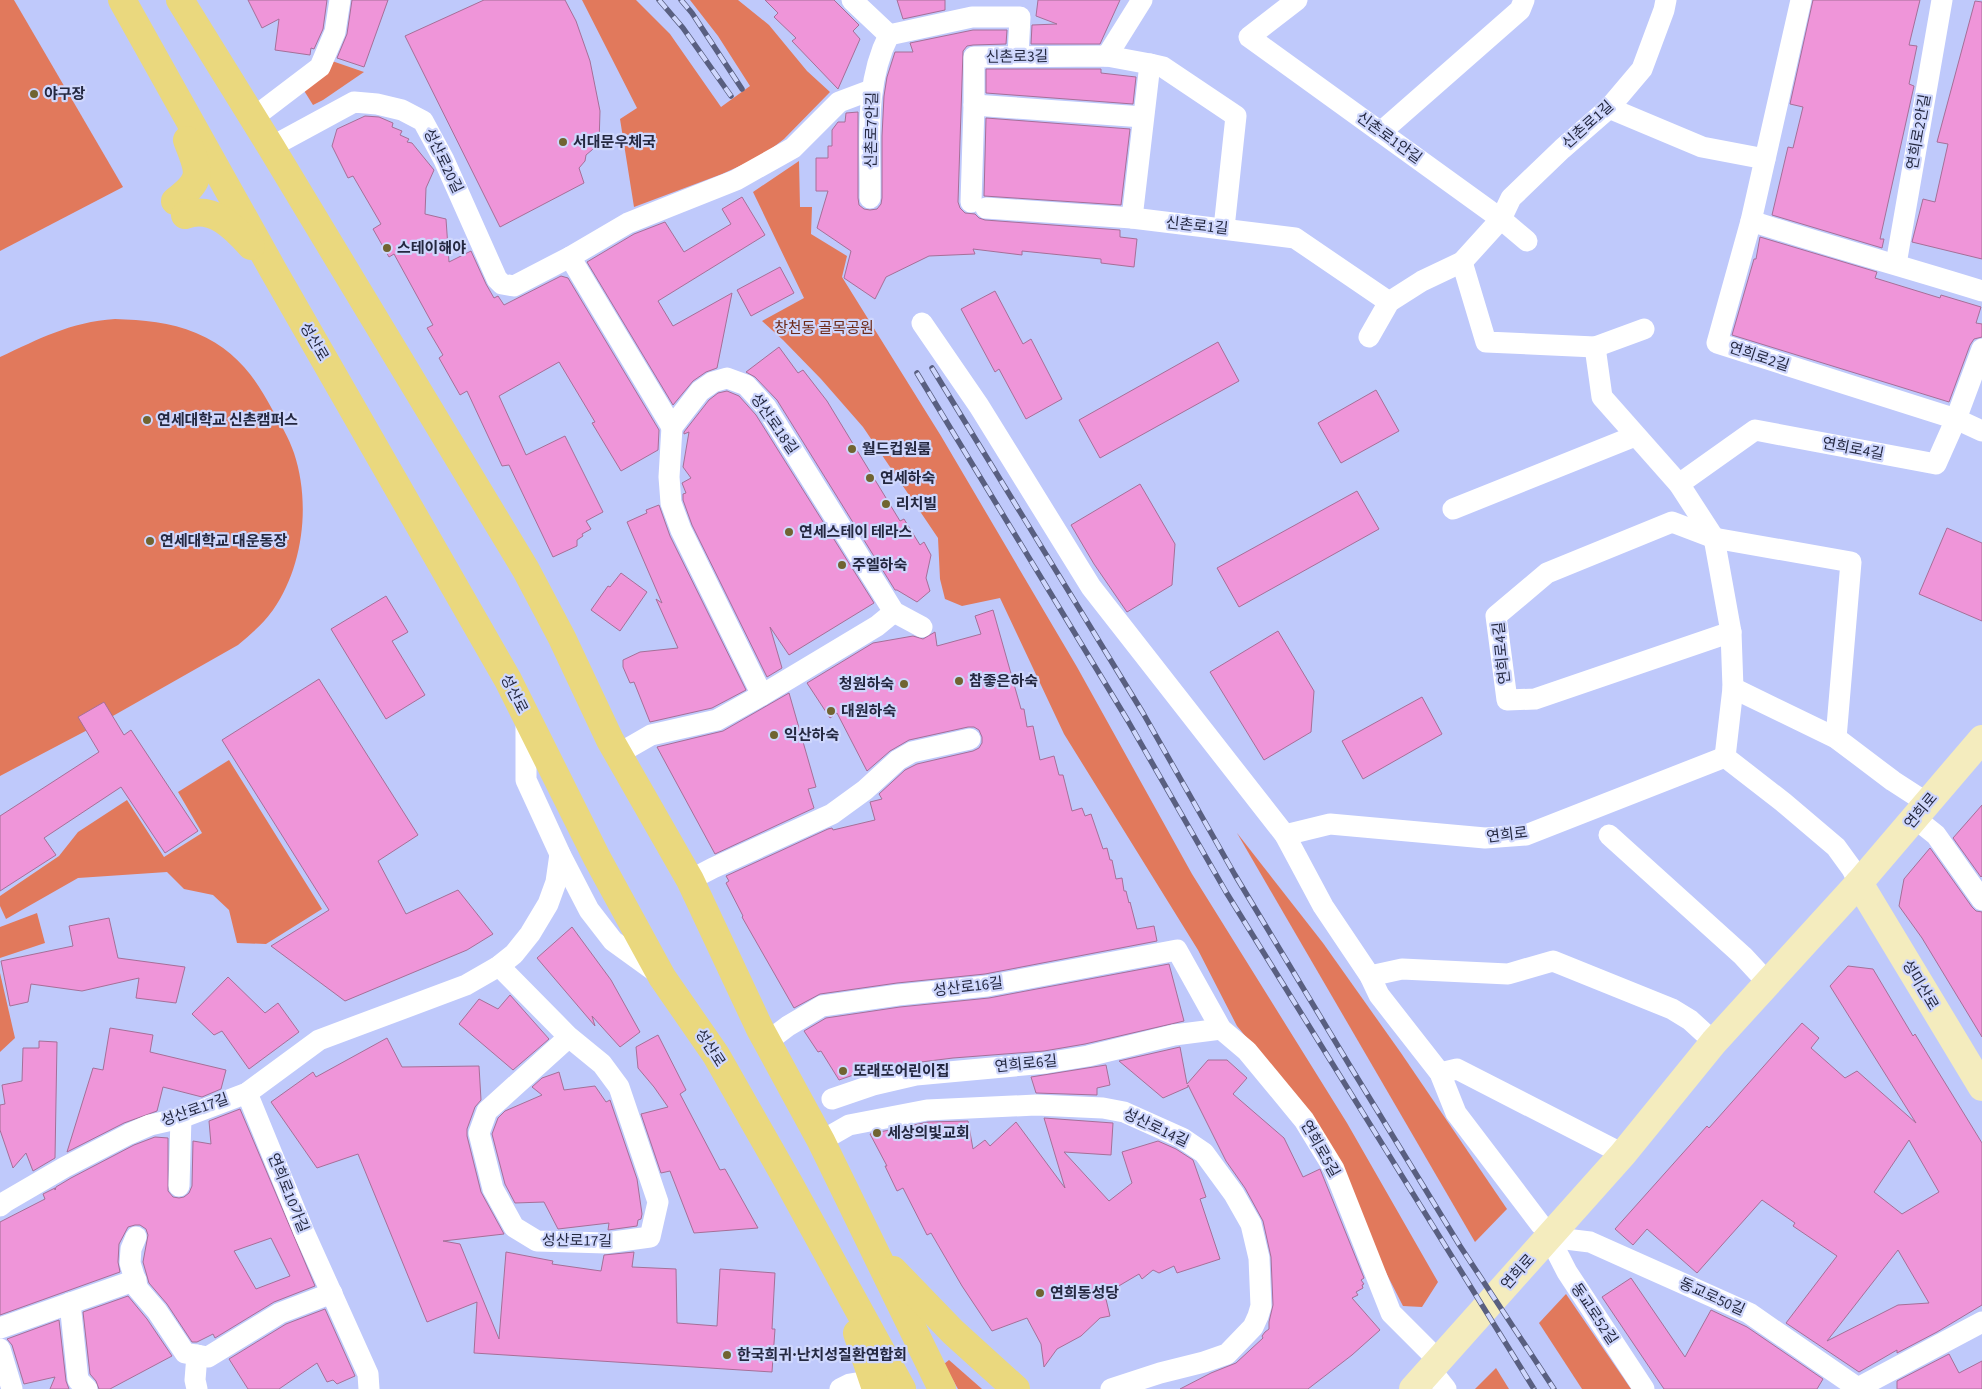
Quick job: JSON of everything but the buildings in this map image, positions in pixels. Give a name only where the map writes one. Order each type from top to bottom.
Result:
[{"type":"main road","name":"성산로","points":[[122,0],[273,270],[505,674],[609,882],[662,977],[716,1055],[846,1285],[902,1389]]},
{"type":"main road","points":[[180,0],[254,118],[318,228],[526,570],[562,638],[618,754],[690,880],[767,1042],[821,1141],[942,1389]]},
{"type":"main road","points":[[160,68],[197,167],[198,177],[180,208],[193,212],[205,212],[228,223],[240,233],[273,270]]},
{"type":"main road","name":"연희로","points":[[1432,1377],[1545,1231],[1623,1154],[1714,1042],[1859,883],[1982,739]]},
{"type":"main road","name":"성미산로","points":[[1859,883],[1982,1087]]},
{"type":"main road","points":[[876,1252],[953,1332],[1016,1389]]},
{"type":"main road","points":[[846,1285],[859,1343],[875,1385]]},
{"type":"street","points":[[254,118],[320,67],[335,32],[340,0]]},
{"type":"street","points":[[852,0],[889,35],[1020,8],[1018,56]]},
{"type":"street","points":[[1107,56],[1142,0]]},
{"type":"street","name":"신촌로1안길","points":[[1297,0],[1249,37],[1501,219],[1527,241]]},
{"type":"street","points":[[1381,132],[1520,10],[1524,0]]},
{"type":"street","name":"신촌로1길","points":[[1369,336],[1389,302],[1422,281],[1462,262],[1501,219],[1511,198],[1562,149],[1609,108],[1642,69],[1666,0]]},
{"type":"street","name":"연희로2길","points":[[1801,0],[1751,221],[1716,343],[1956,419],[1982,430]]},
{"type":"street","name":"연희로2안길","points":[[1896,264],[1942,0]]},
{"type":"street","name":"신촌로7안길","points":[[870,198],[871,90],[881,50],[889,35]]},
{"type":"street","name":"신촌로3길","points":[[978,205],[974,58],[1107,56],[1150,64]]},
{"type":"street","points":[[1132,218],[1150,64],[1163,67],[1236,116],[1224,228]]},
{"type":"street","name":"성산로20길","points":[[272,148],[354,102],[378,104],[402,110],[422,121],[434,141],[497,279],[502,284],[514,286],[570,257],[628,223],[736,180],[793,148],[839,102],[871,90]]},
{"type":"street","points":[[974,106],[1143,117]]},
{"type":"street","points":[[1609,108],[1702,148],[1765,159]]},
{"type":"street","name":"신촌로1길","points":[[978,205],[1132,218],[1295,238],[1389,302]]},
{"type":"street","points":[[1751,221],[1982,291]]},
{"type":"street","points":[[570,257],[672,427],[669,477],[671,503],[695,562],[762,695]]},
{"type":"street","points":[[1462,262],[1486,342],[1595,347],[1644,329]]},
{"type":"street","points":[[922,323],[978,406],[1090,587],[1285,835],[1323,906],[1370,976],[1379,995],[1440,1073],[1456,1112],[1545,1231]]},
{"type":"street","points":[[1595,347],[1602,397],[1634,436],[1679,484],[1714,538],[1731,632],[1733,688],[1725,757],[1783,802],[1836,847],[1852,869],[1859,883]]},
{"type":"street","points":[[1956,419],[1982,349]]},
{"type":"street","name":"성산로18길","points":[[672,427],[700,391],[713,382],[727,378],[746,385],[766,407],[894,612],[922,627]]},
{"type":"street","name":"연희로4길","points":[[1679,484],[1755,430],[1936,464],[1956,419]]},
{"type":"street","points":[[1453,509],[1634,436]]},
{"type":"street","name":"연희로4길","points":[[1731,632],[1535,699],[1507,700],[1496,616],[1548,573],[1672,522],[1714,538],[1851,562],[1836,738]]},
{"type":"street","points":[[618,754],[651,735],[717,720],[877,626],[894,612]]},
{"type":"street","points":[[1733,688],[1836,738],[1893,781],[1922,811],[1936,835],[1982,900]]},
{"type":"street","points":[[526,717],[526,780],[560,854],[589,910],[613,941],[662,977]]},
{"type":"street","points":[[690,880],[832,814],[866,790],[898,760],[912,752],[970,739]]},
{"type":"street","name":"연희로","points":[[1285,835],[1330,824],[1485,838],[1526,835],[1725,757]]},
{"type":"street","points":[[1609,835],[1743,956],[1768,983]]},
{"type":"street","name":"성산로17길","points":[[0,1206],[64,1167],[121,1138],[150,1125],[180,1118],[247,1092],[319,1040],[466,985],[499,966],[514,954],[530,934],[548,904],[556,882],[560,854]]},
{"type":"street","name":"성산로16길","points":[[767,1042],[788,1026],[822,1006],[898,995],[987,986],[1177,950]]},
{"type":"street","name":"연희로5길","points":[[1177,950],[1221,1028],[1247,1051],[1304,1120],[1334,1169],[1391,1313],[1432,1377]]},
{"type":"street","points":[[1370,976],[1402,969],[1508,974],[1553,961],[1672,1009],[1690,1020],[1714,1042]]},
{"type":"street","name":"성산로17길","points":[[499,966],[569,1037],[602,1064],[620,1087],[658,1202],[650,1237],[606,1243],[537,1241],[514,1227],[493,1189],[479,1134],[486,1110],[569,1037]]},
{"type":"street","name":"연희로6길","points":[[832,1099],[873,1085],[916,1075],[1046,1063],[1088,1056],[1174,1035],[1221,1028]]},
{"type":"street","points":[[1440,1073],[1457,1069],[1623,1154]]},
{"type":"street","name":"연희로10가길","points":[[247,1092],[304,1232],[368,1374],[370,1389]]},
{"type":"street","name":"성산로14길","points":[[821,1141],[849,1125],[927,1110],[1036,1105],[1103,1108],[1124,1112],[1182,1138],[1204,1153],[1234,1194],[1251,1224],[1260,1258],[1261,1306],[1258,1316],[1253,1327],[1227,1354],[1111,1389]]},
{"type":"street","points":[[179,1186],[180,1118]]},
{"type":"street","name":"동교로50길","points":[[1545,1231],[1590,1242],[1748,1313],[1858,1389]]},
{"type":"street","name":"동교로52길","points":[[1545,1231],[1566,1272],[1644,1389]]},
{"type":"street","points":[[133,1243],[130,1263],[138,1289],[157,1311],[185,1353],[208,1357],[280,1313],[332,1293]]},
{"type":"street","points":[[0,1328],[136,1280]]},
{"type":"street","points":[[70,1303],[78,1380],[87,1389]]},
{"type":"street","points":[[1858,1389],[1982,1322]]},
{"type":"street","points":[[0,1349],[12,1389]]},
{"type":"street","points":[[197,1355],[195,1380],[197,1389]]},
{"type":"street","points":[[840,1389],[850,1384],[875,1385]]},
{"type":"green space","name":"야구장","points":[[0,0],[14,0],[123,187],[0,251]]},
{"type":"green space","points":[[582,0],[636,0],[670,34],[721,107],[750,86],[718,36],[690,0],[738,0],[769,25],[807,71],[830,92],[784,139],[762,156],[722,174],[634,207],[620,119],[637,108]]},
{"type":"green space","points":[[332,61],[364,72],[313,105],[303,89]]},
{"type":"green space","name":"창천동 골목공원","points":[[799,161],[800,207],[812,207],[811,234],[847,256],[842,277],[941,436],[1077,667],[1192,874],[1347,1123],[1438,1282],[1422,1307],[1403,1306],[1298,1100],[1237,1026],[1198,950],[1064,734],[1000,598],[962,606],[945,599],[940,579],[938,538],[863,427],[821,379],[762,321],[804,298],[753,192]]},
{"type":"green space","name":"연세대학교 대운동장","points":[[115,319],[156,322],[196,333],[209,339],[232,355],[250,374],[287,436],[294,453],[302,493],[303,514],[297,555],[283,593],[273,610],[238,645],[97,725],[0,776],[0,357],[55,332],[84,324]]},
{"type":"green space","points":[[229,760],[322,909],[266,944],[237,943],[229,910],[213,895],[184,889],[167,872],[78,878],[6,919],[0,906],[0,896],[59,856],[78,832],[127,800],[164,857],[202,833],[178,792]]},
{"type":"green space","points":[[1237,833],[1323,943],[1401,1053],[1507,1209],[1475,1242]]},
{"type":"green space","points":[[37,913],[45,943],[0,958],[0,927]]},
{"type":"green space","points":[[0,973],[15,1038],[0,1052]]},
{"type":"green space","points":[[1566,1294],[1631,1389],[1582,1389],[1539,1323]]},
{"type":"green space","points":[[949,1360],[982,1389],[958,1389],[944,1364]]},
{"type":"green space","points":[[1496,1368],[1509,1389],[1475,1389]]},
{"type":"railway","points":[[659,0],[683,28],[731,96]]},
{"type":"railway","points":[[681,0],[692,13],[742,89]]},
{"type":"railway","points":[[932,368],[1143,713],[1235,875],[1350,1066],[1460,1246],[1554,1389]]},
{"type":"railway","points":[[917,373],[1128,721],[1226,892],[1534,1389]]},
{"type":"place","name":"야구장","points":[[34,94]]},
{"type":"place","name":"서대문우체국","points":[[563,142]]},
{"type":"place","name":"스테이해야","points":[[387,248]]},
{"type":"place","name":"연세대학교 신촌캠퍼스","points":[[147,420]]},
{"type":"place","name":"월드컵원룸","points":[[852,449]]},
{"type":"place","name":"연세하숙","points":[[870,478]]},
{"type":"place","name":"리치빌","points":[[886,504]]},
{"type":"place","name":"연세스테이 테라스","points":[[789,532]]},
{"type":"place","name":"연세대학교 대운동장","points":[[150,541]]},
{"type":"place","name":"주엘하숙","points":[[842,565]]},
{"type":"place","name":"참좋은하숙","points":[[959,681]]},
{"type":"place","name":"청원하숙","points":[[904,684]]},
{"type":"place","name":"대원하숙","points":[[831,711]]},
{"type":"place","name":"익산하숙","points":[[774,735]]},
{"type":"place","name":"또래또어린이집","points":[[843,1071]]},
{"type":"place","name":"세상의빛교회","points":[[877,1133]]},
{"type":"place","name":"연희동성당","points":[[1040,1293]]},
{"type":"place","name":"한국희귀·난치성질환연합회","points":[[727,1355]]}]
